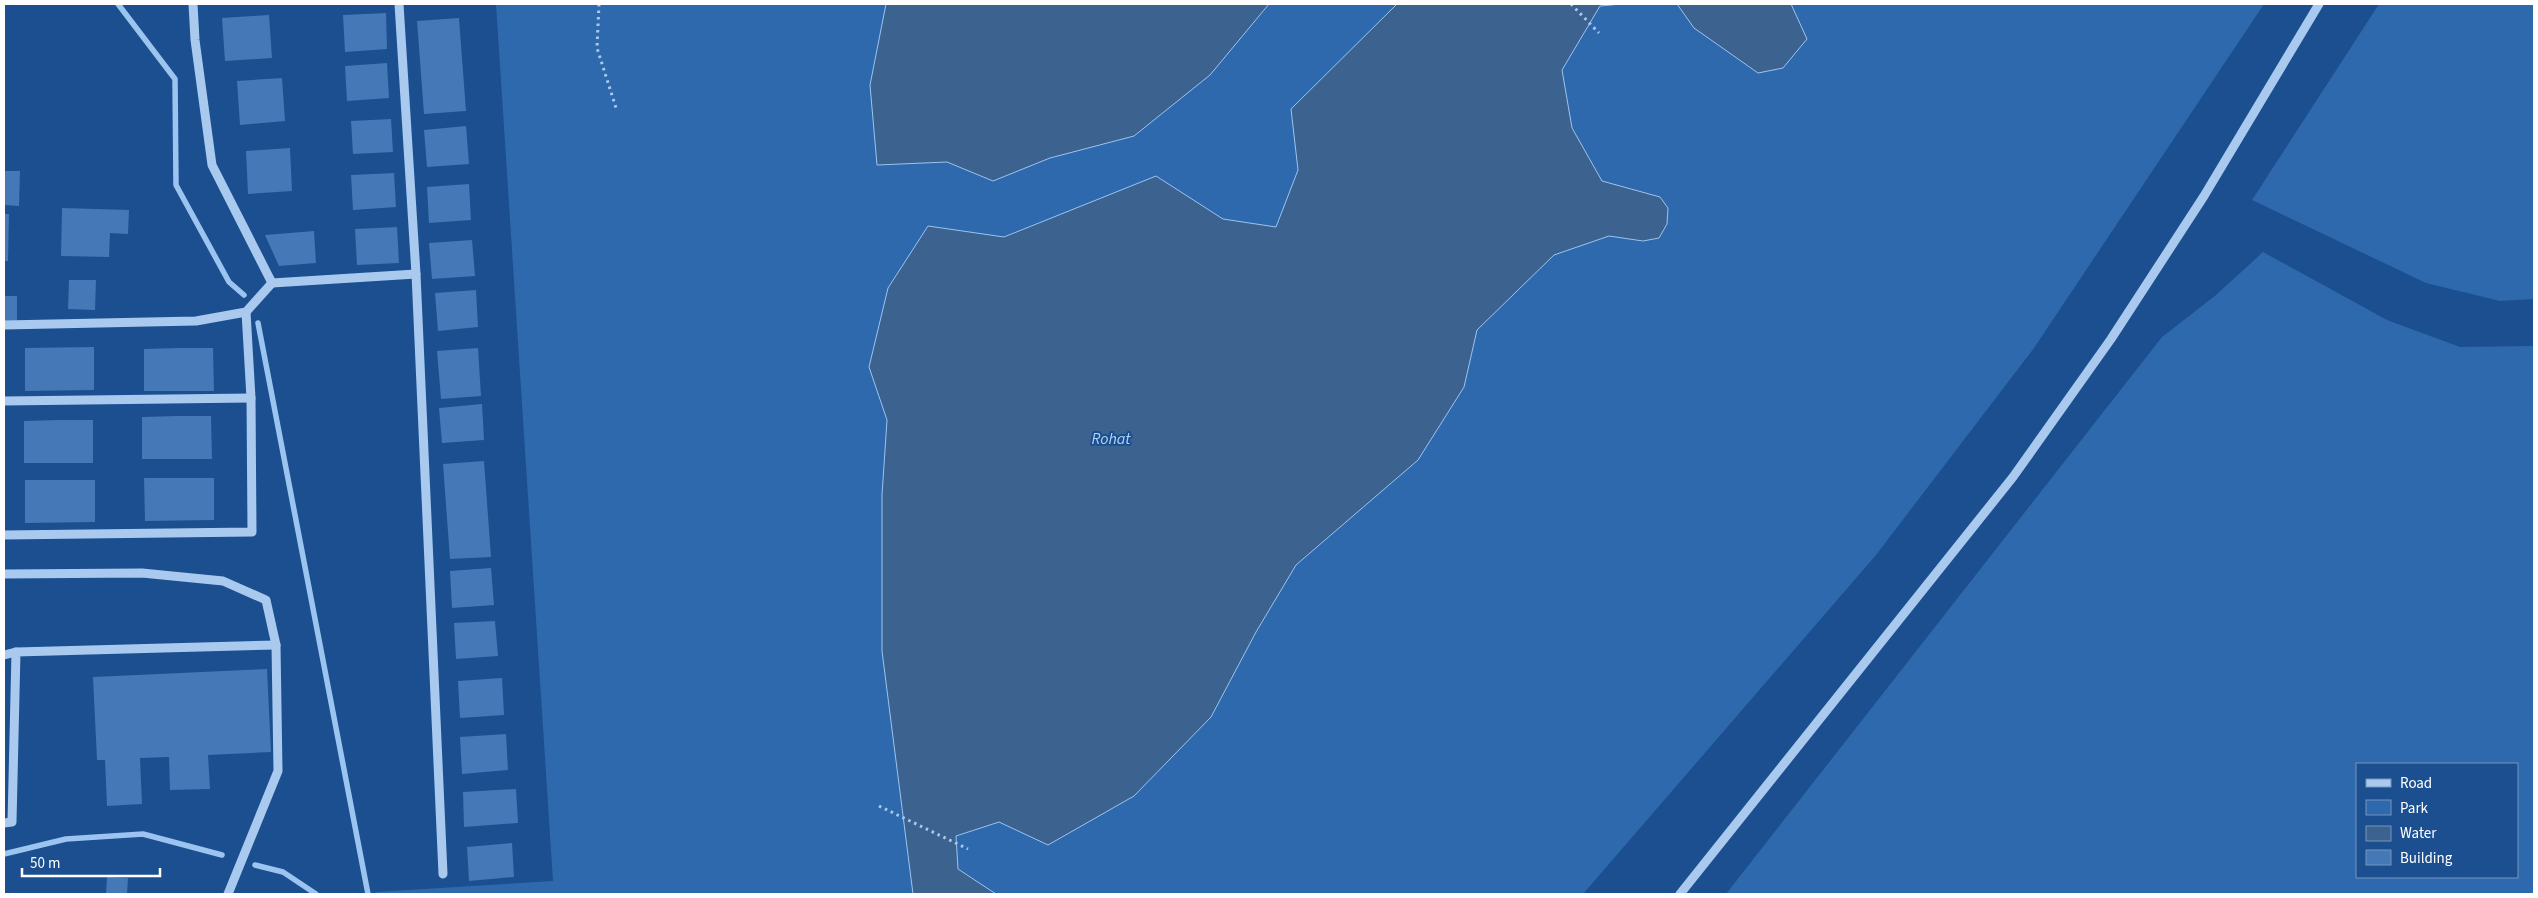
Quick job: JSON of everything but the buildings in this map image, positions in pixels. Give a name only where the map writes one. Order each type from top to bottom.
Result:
[{"type":"street","points":[[193,4],[195,40],[212,165],[272,283]]},
{"type":"street","points":[[399,4],[416,274],[443,874]]},
{"type":"street","points":[[1680,894],[2013,477],[2111,339],[2204,196],[2319,4]]},
{"type":"street","points":[[4,325],[196,321],[246,312],[272,283],[416,274]]},
{"type":"street","points":[[4,535],[252,532],[251,398],[246,312]]},
{"type":"street","points":[[4,401],[251,398]]},
{"type":"street","points":[[4,574],[142,573],[223,581],[266,600],[276,645],[278,771],[228,894]]},
{"type":"street","points":[[4,655],[16,652],[276,645]]},
{"type":"street","points":[[4,824],[12,822],[16,652]]},
{"type":"path","points":[[599,4],[597,48],[617,111]]},
{"type":"path","points":[[1570,4],[1600,33]]},
{"type":"path","points":[[879,806],[968,849]]},
{"type":"green space","points":[[496,4],[2264,4],[2034,348],[1876,555],[1583,894],[375,894],[375,892],[553,881]]},
{"type":"green space","points":[[2379,4],[2534,4],[2534,299],[2500,301],[2426,283],[2252,200]]},
{"type":"green space","points":[[2263,252],[2387,320],[2460,347],[2534,346],[2534,894],[1726,894],[2162,337],[2216,295]]},
{"type":"water","points":[[886,4],[1269,4],[1210,75],[1134,136],[1050,158],[993,181],[947,162],[877,165],[870,85]]},
{"type":"water","name":"Rohat","points":[[1397,4],[1622,4],[1600,6],[1562,70],[1572,128],[1602,181],[1660,197],[1668,208],[1667,224],[1659,238],[1643,241],[1609,236],[1554,255],[1477,330],[1464,387],[1418,460],[1296,565],[1256,632],[1211,717],[1134,796],[1048,845],[999,822],[956,836],[958,869],[996,894],[913,894],[882,651],[882,495],[887,420],[869,367],[888,288],[928,226],[1004,237],[1156,176],[1223,219],[1276,227],[1298,170],[1291,109]]},
{"type":"water","points":[[1677,4],[1791,4],[1807,39],[1783,68],[1758,73],[1694,28]]},
{"type":"waterway","points":[[118,4],[175,79],[176,185],[229,282],[244,295]]},
{"type":"waterway","points":[[258,323],[368,894]]},
{"type":"waterway","points":[[4,854],[66,839],[143,834],[222,855]]},
{"type":"waterway","points":[[255,865],[283,872],[316,894]]}]
